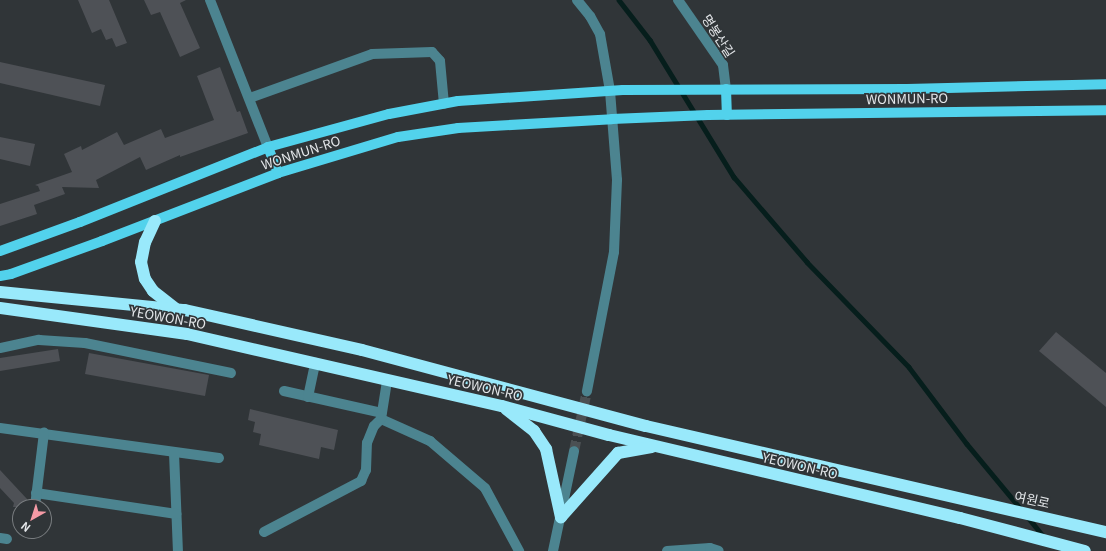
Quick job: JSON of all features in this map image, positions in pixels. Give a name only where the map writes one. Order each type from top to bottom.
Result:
[{"type":"highway","points":[[155,221],[145,242],[141,262],[146,278],[153,291],[175,308]]},
{"type":"highway","name":"YEOWON-RO","points":[[0,292],[175,308],[362,350],[646,426],[951,496]]},
{"type":"highway","name":"YEOWON-RO","points":[[0,308],[187,334],[502,406],[656,446],[960,518],[1085,551]]},
{"type":"highway","points":[[502,406],[534,430],[546,449],[561,517]]},
{"type":"highway","points":[[561,517],[618,453],[656,446]]},
{"type":"highway","name":"여원로","points":[[951,496],[1106,532]]},
{"type":"main road","name":"WONMUN-RO","points":[[0,251],[80,222],[268,147],[389,114],[458,101],[623,90],[907,89],[1106,84]]},
{"type":"main road","points":[[726,90],[727,115]]},
{"type":"main road","name":"WONMUN-RO","points":[[0,276],[11,274],[155,221],[278,173],[398,137],[458,128],[624,118],[708,115],[1106,110]]},
{"type":"main road","points":[[268,147],[278,173]]},
{"type":"street","points":[[210,0],[250,98],[268,147]]},
{"type":"street","points":[[577,0],[590,16],[600,34],[610,91],[617,180],[614,252],[587,391]]},
{"type":"street","name":"명봉산길","points":[[678,0],[723,65],[726,90]]},
{"type":"street","points":[[250,98],[372,54],[432,52],[440,61],[444,104]]},
{"type":"street","points":[[0,315],[15,310]]},
{"type":"street","points":[[0,348],[39,340],[85,344],[231,373]]},
{"type":"street","points":[[308,397],[315,363]]},
{"type":"street","points":[[264,532],[361,481],[366,470],[367,443],[374,426],[381,416],[387,380]]},
{"type":"street","points":[[284,392],[381,416],[430,441],[485,488],[519,551]]},
{"type":"street","points":[[0,428],[219,458]]},
{"type":"street","points":[[36,499],[44,433]]},
{"type":"street","points":[[553,551],[574,451]]},
{"type":"street","points":[[174,453],[178,551]]},
{"type":"street","points":[[36,493],[176,514]]},
{"type":"street","points":[[666,551],[710,548],[719,551]]},
{"type":"building","points":[[78,0],[109,0],[127,43],[116,47],[112,38],[106,40],[101,29],[92,33]]},
{"type":"building","points":[[144,0],[186,0],[180,3],[200,48],[180,57],[160,12],[151,15]]},
{"type":"building","points":[[0,62],[105,85],[100,106],[0,83]]},
{"type":"building","points":[[220,67],[237,112],[240,111],[248,133],[180,157],[180,155],[146,170],[140,157],[96,180],[99,188],[62,187],[65,194],[34,205],[37,214],[0,226],[0,204],[40,191],[38,186],[35,185],[72,172],[64,154],[81,146],[82,150],[117,132],[124,145],[161,129],[165,138],[214,120],[197,76]]},
{"type":"building","points":[[0,137],[35,144],[30,166],[0,159]]},
{"type":"building","points":[[1056,332],[1106,373],[1106,407],[1039,351]]},
{"type":"building","points":[[58,349],[60,361],[0,371],[0,358]]},
{"type":"building","points":[[89,353],[209,375],[205,396],[85,374]]},
{"type":"building","points":[[250,409],[338,430],[334,450],[321,447],[319,459],[259,445],[261,434],[253,432],[255,422],[248,420]]},
{"type":"building","points":[[0,470],[27,499],[12,499],[12,501],[0,488]]},
{"type":"waterway","points":[[619,0],[650,40],[734,177],[807,262],[909,367],[967,444],[1021,509]]},
{"type":"waterway","points":[[1027,516],[1044,537]]},
{"type":"tunnel","points":[[574,451],[587,391]]}]
